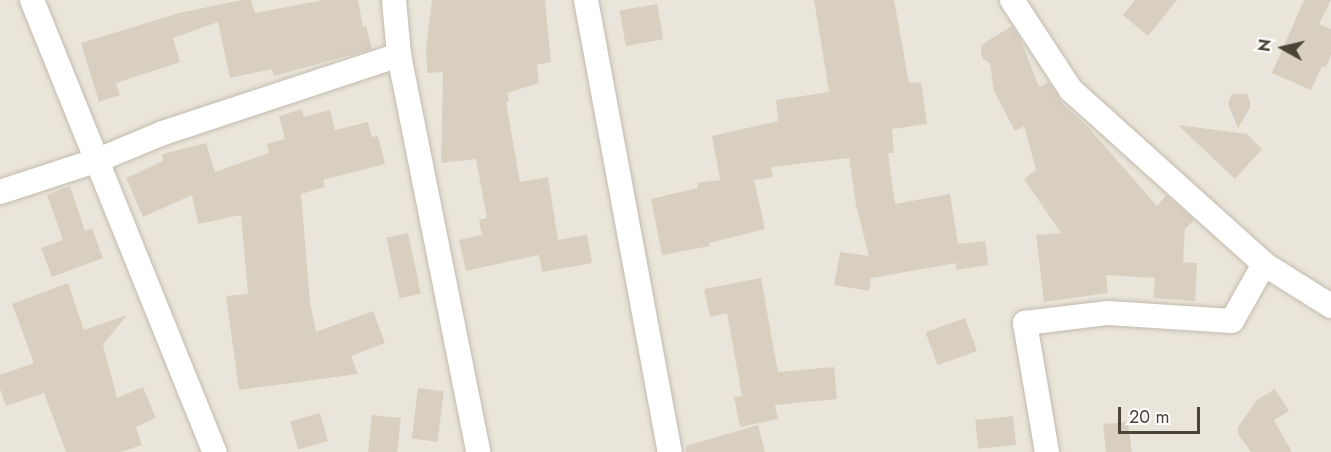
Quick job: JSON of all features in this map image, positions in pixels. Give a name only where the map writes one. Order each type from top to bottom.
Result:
[{"type":"street","points":[[32,0],[215,452]]},
{"type":"street","points":[[394,0],[399,56],[478,452]]},
{"type":"street","points":[[586,0],[670,452]]},
{"type":"street","points":[[1012,0],[1071,90],[1264,264],[1331,306]]},
{"type":"street","points":[[0,192],[98,160],[163,133],[399,56]]},
{"type":"street","points":[[1047,452],[1025,323],[1108,313],[1232,321],[1264,264]]},
{"type":"shaded area","points":[[0,0],[1331,0],[1331,452],[0,452]]},
{"type":"building","points":[[251,0],[255,13],[324,0],[358,0],[363,27],[366,26],[372,49],[274,76],[272,69],[230,78],[218,22],[173,38],[180,62],[116,83],[120,95],[99,102],[81,43],[179,13]]},
{"type":"building","points":[[432,0],[545,0],[551,62],[537,65],[539,83],[507,93],[509,101],[506,102],[520,182],[548,177],[558,240],[587,235],[592,263],[542,272],[539,255],[466,271],[459,240],[482,235],[479,220],[487,218],[476,159],[441,163],[443,72],[427,73],[426,49]]},
{"type":"building","points":[[814,0],[894,0],[909,83],[921,82],[927,124],[892,129],[894,153],[888,153],[895,204],[950,194],[958,244],[985,241],[988,265],[956,270],[956,263],[871,278],[869,291],[834,285],[840,252],[869,256],[856,205],[849,158],[771,167],[773,177],[754,180],[765,229],[709,243],[710,246],[662,255],[651,199],[698,188],[697,183],[720,180],[712,136],[778,121],[776,100],[829,92]]},
{"type":"building","points":[[1135,0],[1177,0],[1148,36],[1123,15]]},
{"type":"building","points":[[1304,0],[1331,0],[1319,24],[1331,29],[1331,55],[1326,67],[1322,66],[1311,90],[1272,73]]},
{"type":"building","points":[[657,4],[663,39],[626,46],[620,11]]},
{"type":"building","points":[[1012,26],[1020,38],[1039,87],[1049,82],[1061,102],[1087,126],[1157,206],[1166,195],[1194,220],[1185,229],[1183,262],[1197,263],[1195,301],[1153,298],[1155,278],[1106,275],[1108,293],[1044,302],[1036,235],[1061,233],[1024,179],[1036,170],[1024,126],[1015,131],[994,91],[990,63],[983,59],[981,53],[984,43]]},
{"type":"building","points":[[1232,94],[1247,94],[1250,101],[1250,108],[1238,128],[1228,104]]},
{"type":"building","points":[[302,109],[304,117],[330,110],[335,130],[368,122],[372,137],[378,136],[385,164],[323,180],[325,187],[301,194],[310,302],[316,332],[373,311],[385,343],[351,356],[358,374],[239,390],[226,296],[248,294],[241,215],[198,224],[192,195],[143,217],[126,178],[163,161],[162,154],[206,143],[215,172],[269,153],[267,144],[285,139],[279,116]]},
{"type":"building","points":[[1178,125],[1247,134],[1262,149],[1235,179]]},
{"type":"building","points":[[70,186],[85,231],[92,228],[103,258],[52,277],[41,248],[63,240],[47,195]]},
{"type":"building","points":[[408,233],[421,294],[399,298],[386,238]]},
{"type":"building","points":[[761,278],[778,372],[834,367],[837,399],[775,405],[778,419],[740,427],[734,397],[742,396],[727,313],[710,317],[704,289]]},
{"type":"building","points":[[68,283],[84,330],[127,315],[103,345],[117,398],[143,387],[156,418],[136,427],[142,445],[120,452],[66,452],[44,393],[6,406],[0,389],[0,375],[34,363],[12,304]]},
{"type":"building","points":[[965,318],[977,351],[938,365],[926,332]]},
{"type":"building","points":[[418,388],[444,391],[438,442],[412,439]]},
{"type":"building","points":[[1275,389],[1289,411],[1274,420],[1292,452],[1251,452],[1238,434],[1238,427],[1257,400]]},
{"type":"building","points":[[320,413],[328,441],[298,449],[290,422]]},
{"type":"building","points":[[372,415],[401,418],[397,452],[368,452]]},
{"type":"building","points":[[1013,416],[1016,445],[978,449],[975,420]]},
{"type":"building","points":[[1128,422],[1132,452],[1106,452],[1103,424]]},
{"type":"building","points":[[758,425],[765,452],[686,452],[686,446]]}]
